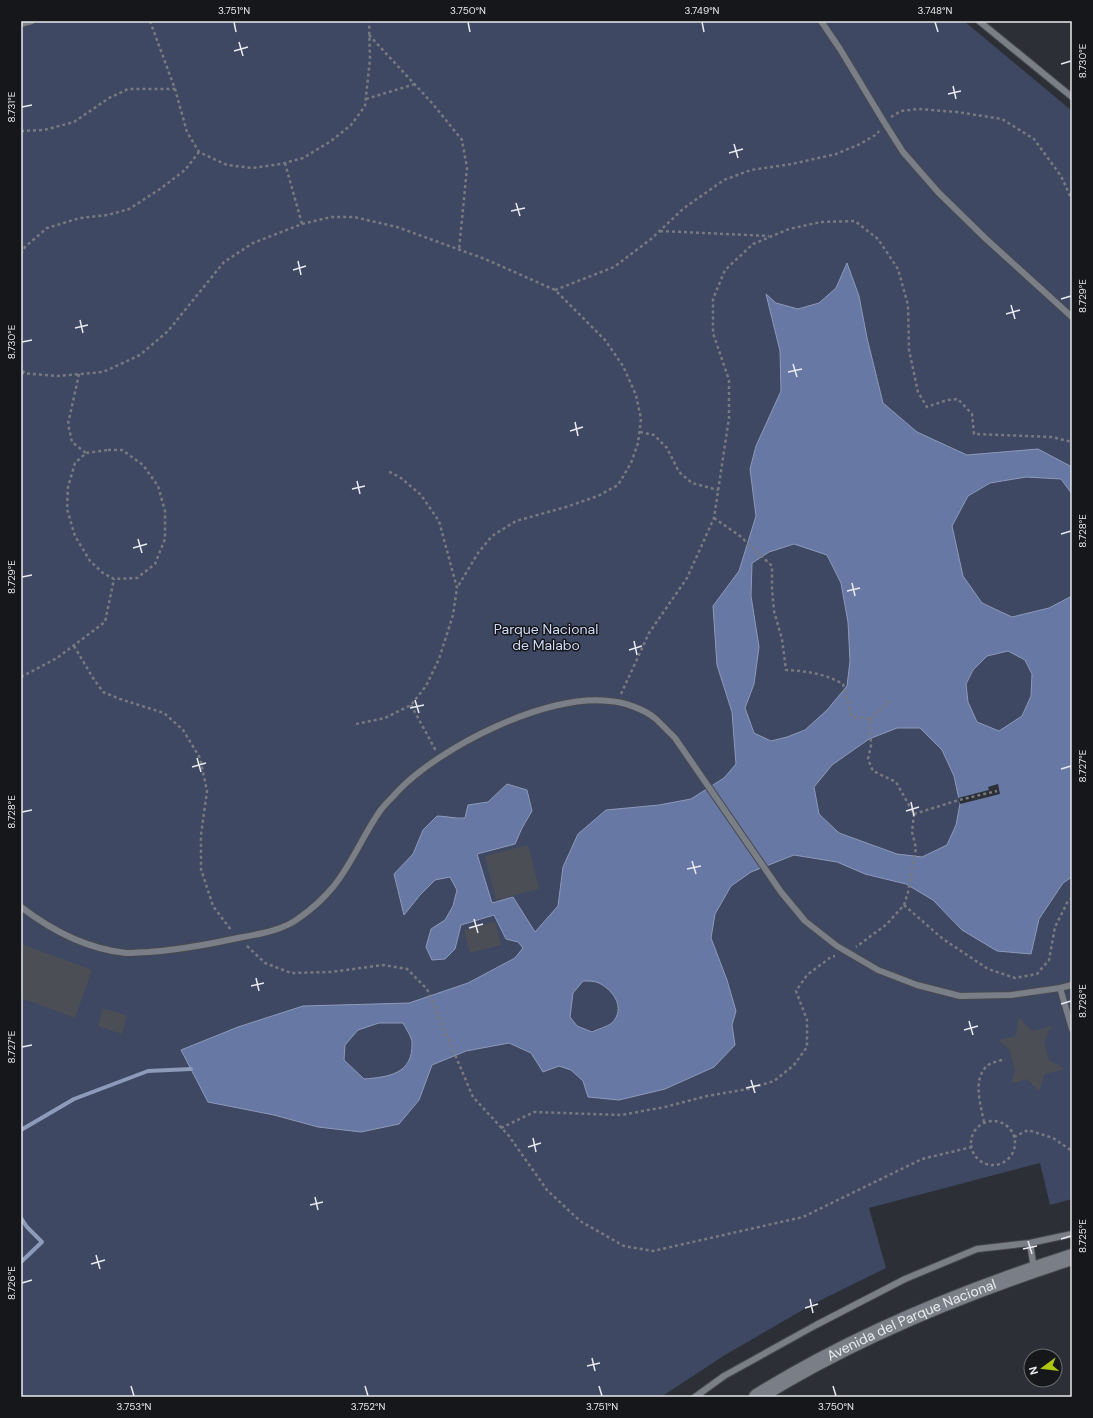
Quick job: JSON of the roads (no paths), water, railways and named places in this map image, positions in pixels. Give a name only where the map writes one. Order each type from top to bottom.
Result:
[{"type":"street","name":"Avenida del Parque Nacional","points":[[757,1397],[795,1373],[907,1318],[1034,1269],[1072,1257]]},
{"type":"lane","points":[[21,24],[32,21]]},
{"type":"lane","points":[[821,21],[840,49],[903,152],[938,192],[985,238],[1072,317]]},
{"type":"lane","points":[[980,21],[1072,97]]},
{"type":"lane","points":[[21,908],[33,917],[70,938],[101,948],[128,953],[171,951],[280,928],[297,920],[316,905],[334,886],[354,856],[380,811],[418,772],[465,742],[510,720],[556,706],[585,701],[610,701],[634,707],[654,718],[675,738],[780,892],[805,921],[837,946],[878,970],[917,985],[960,996],[1012,995],[1072,985]]},
{"type":"lane","points":[[1060,988],[1072,1029]]},
{"type":"lane","points":[[695,1397],[724,1376],[905,1280],[977,1250],[998,1246],[1030,1243],[1072,1234]]},
{"type":"lane","points":[[1030,1243],[1034,1269]]},
{"type":"waterway","points":[[21,1130],[74,1099],[148,1071],[191,1069]]},
{"type":"waterway","points":[[21,1218],[27,1227],[42,1242],[21,1262]]},
{"type":"park label","name":"Parque Nacional de Malabo","points":[[546,638]]}]
